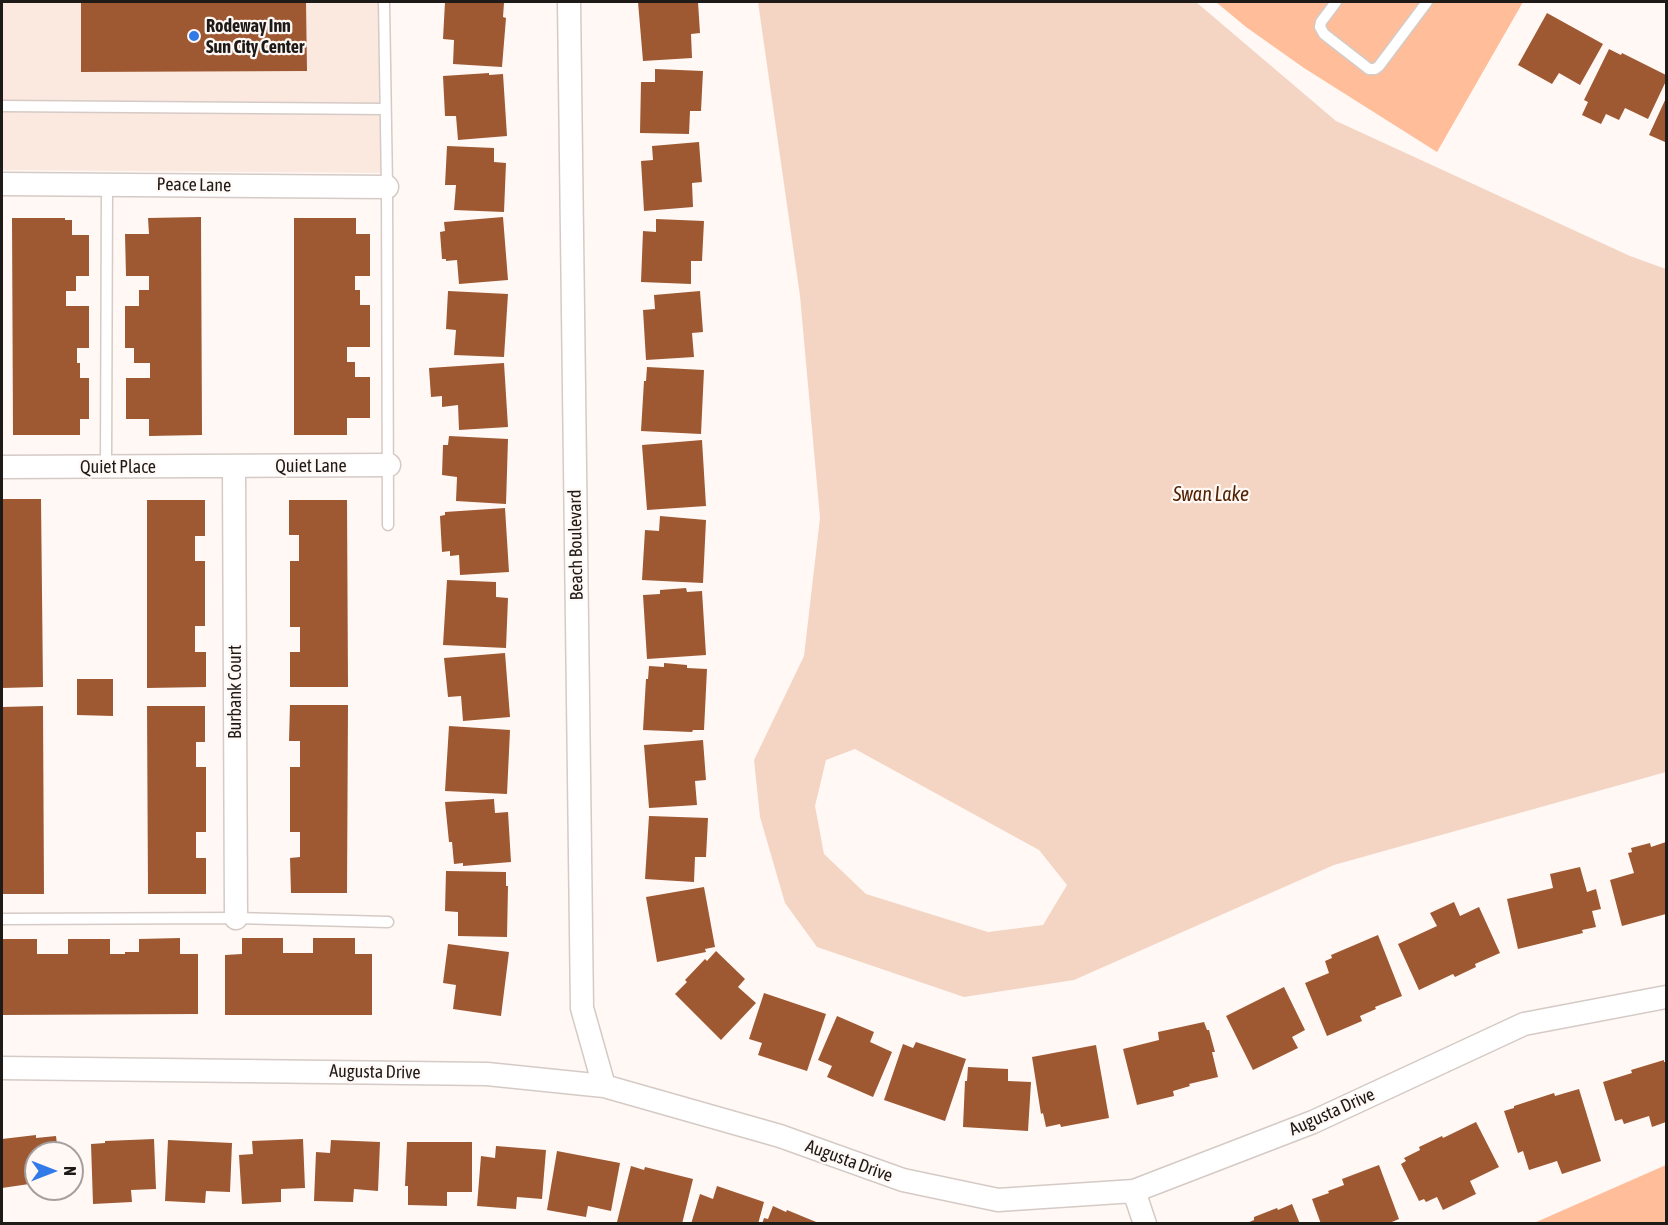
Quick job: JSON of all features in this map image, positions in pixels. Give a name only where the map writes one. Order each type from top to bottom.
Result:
[{"type":"street","name":"Beach Boulevard","points":[[569,2],[582,1008],[604,1086]]},
{"type":"street","name":"Peace Lane","points":[[2,184],[387,187]]},
{"type":"street","name":"Quiet Lane","points":[[234,467],[389,465]]},
{"type":"street","name":"Quiet Place","points":[[2,467],[234,467]]},
{"type":"street","name":"Burbank Court","points":[[234,467],[236,918]]},
{"type":"street","name":"Augusta Drive","points":[[2,1068],[487,1074],[604,1086],[780,1136],[903,1180],[998,1200],[1134,1191],[1313,1122],[1524,1024],[1666,997]]},
{"type":"street","points":[[1134,1191],[1145,1224]]},
{"type":"lane","points":[[384,2],[388,525]]},
{"type":"lane","points":[[1336,2],[1321,22],[1320,27],[1324,34],[1369,69],[1375,69],[1427,2]]},
{"type":"lane","points":[[2,106],[385,109]]},
{"type":"lane","points":[[106,467],[107,184]]},
{"type":"lane","points":[[2,919],[236,918],[388,922]]},
{"type":"shaded area","points":[[2,2],[383,2],[384,173],[2,170]]},
{"type":"shaded area","points":[[1216,2],[1523,2],[1437,152],[1304,68],[1246,27]]},
{"type":"shaded area","points":[[1666,1165],[1666,1223],[1534,1223]]},
{"type":"water","name":"Swan Lake","points":[[758,2],[1196,2],[1336,121],[1630,256],[1666,269],[1666,772],[1334,865],[1074,980],[964,997],[817,947],[785,903],[760,817],[754,760],[804,656],[820,518],[800,296]],"holes":[[[855,749],[1039,850],[1067,885],[1043,925],[988,932],[866,894],[824,854],[815,806],[826,760]]]},
{"type":"building","name":"Rodeway Inn Sun City Center","points":[[81,2],[306,2],[307,71],[81,72]]},
{"type":"building","points":[[445,2],[504,3],[503,17],[506,18],[502,67],[453,64],[454,40],[443,39]]},
{"type":"building","points":[[638,2],[698,2],[700,33],[691,34],[692,58],[643,61]]},
{"type":"building","points":[[1547,13],[1603,44],[1580,85],[1559,73],[1552,84],[1518,65]]},
{"type":"building","points":[[1609,49],[1666,75],[1666,81],[1648,119],[1625,108],[1619,120],[1606,114],[1601,124],[1582,115],[1588,102],[1584,100]]},
{"type":"building","points":[[655,69],[703,71],[701,111],[690,111],[689,134],[640,133],[641,82],[655,82]]},
{"type":"building","points":[[489,73],[489,75],[503,74],[507,136],[458,140],[456,116],[445,116],[443,76]]},
{"type":"building","points":[[1666,98],[1666,140],[1665,142],[1649,135]]},
{"type":"building","points":[[699,142],[702,182],[692,183],[693,207],[644,211],[641,161],[653,160],[652,146]]},
{"type":"building","points":[[447,146],[494,148],[494,162],[506,163],[504,212],[454,210],[456,185],[445,185]]},
{"type":"building","points":[[201,217],[202,435],[149,436],[149,419],[126,419],[126,378],[150,378],[150,363],[134,363],[134,348],[125,348],[125,306],[139,306],[139,290],[149,290],[149,276],[126,276],[125,234],[149,234],[148,218]]},
{"type":"building","points":[[503,217],[508,280],[459,284],[457,260],[442,259],[440,232],[445,231],[444,222]]},
{"type":"building","points":[[12,218],[65,218],[65,220],[72,220],[72,235],[89,235],[89,276],[76,276],[76,291],[66,291],[66,306],[89,306],[89,348],[77,348],[80,378],[89,378],[89,419],[80,419],[80,435],[13,435]]},
{"type":"building","points":[[294,218],[356,218],[356,234],[370,234],[370,276],[355,276],[355,290],[360,290],[360,305],[370,305],[370,347],[347,347],[347,362],[355,362],[355,377],[370,377],[370,418],[347,418],[347,435],[294,435]]},
{"type":"building","points":[[656,219],[704,221],[702,261],[691,261],[691,284],[641,282],[643,231],[656,232]]},
{"type":"building","points":[[448,291],[508,294],[504,357],[454,355],[456,330],[446,329]]},
{"type":"building","points":[[700,291],[703,332],[692,333],[694,357],[646,360],[643,310],[655,309],[654,295]]},
{"type":"building","points":[[504,363],[508,427],[459,430],[458,405],[442,407],[442,396],[431,397],[429,368]]},
{"type":"building","points":[[647,367],[704,370],[701,434],[641,431]]},
{"type":"building","points":[[449,436],[508,439],[506,504],[456,501],[457,477],[442,475],[443,445],[448,445]]},
{"type":"building","points":[[702,440],[706,506],[647,510],[642,445]]},
{"type":"building","points":[[2,499],[41,499],[43,687],[2,688]]},
{"type":"building","points":[[147,500],[205,500],[205,536],[195,536],[195,561],[205,561],[205,626],[195,626],[195,652],[206,652],[206,687],[147,688]]},
{"type":"building","points":[[289,500],[347,500],[348,687],[290,687],[290,652],[300,652],[300,627],[290,627],[290,561],[299,561],[299,535],[289,535]]},
{"type":"building","points":[[505,508],[509,572],[460,575],[459,555],[450,556],[450,551],[442,552],[440,516],[445,515],[445,512]]},
{"type":"building","points":[[660,516],[706,520],[703,583],[642,580],[645,530],[659,531]]},
{"type":"building","points":[[447,580],[496,582],[496,597],[508,598],[506,648],[443,645]]},
{"type":"building","points":[[686,588],[687,592],[702,591],[706,655],[647,659],[643,595],[660,594],[660,590]]},
{"type":"building","points":[[505,653],[510,717],[463,721],[461,696],[448,697],[444,658]]},
{"type":"building","points":[[664,663],[707,669],[704,730],[693,730],[692,732],[643,730],[649,666],[664,667]]},
{"type":"building","points":[[77,679],[113,679],[113,716],[77,715]]},
{"type":"building","points":[[290,705],[348,705],[347,893],[291,893],[290,858],[300,857],[300,832],[290,832],[290,767],[300,767],[300,741],[289,741]]},
{"type":"building","points":[[43,706],[44,894],[2,894],[2,707]]},
{"type":"building","points":[[147,706],[205,706],[205,742],[196,742],[196,767],[206,767],[206,832],[196,832],[196,858],[206,858],[206,894],[148,894]]},
{"type":"building","points":[[449,726],[510,730],[507,794],[445,791]]},
{"type":"building","points":[[703,740],[706,780],[695,781],[697,805],[649,808],[644,745]]},
{"type":"building","points":[[494,799],[495,813],[508,812],[511,862],[463,866],[463,863],[454,864],[445,802]]},
{"type":"building","points":[[649,816],[708,818],[706,857],[695,857],[694,882],[645,879]]},
{"type":"building","points":[[1666,842],[1666,914],[1622,926],[1610,880],[1634,873],[1628,853],[1632,852],[1631,848],[1650,843],[1651,847]]},
{"type":"building","points":[[1580,867],[1587,892],[1596,889],[1601,909],[1592,911],[1596,927],[1582,930],[1583,933],[1518,949],[1507,899],[1553,888],[1550,874]]},
{"type":"building","points":[[446,871],[506,872],[507,937],[458,936],[458,912],[445,911]]},
{"type":"building","points":[[704,887],[715,947],[705,949],[706,952],[657,962],[646,897]]},
{"type":"building","points":[[1454,902],[1460,916],[1479,907],[1500,953],[1475,964],[1476,967],[1455,977],[1453,974],[1419,990],[1398,944],[1437,926],[1430,913]]},
{"type":"building","points":[[1378,935],[1402,996],[1360,1016],[1362,1021],[1327,1036],[1305,983],[1329,973],[1325,961],[1332,958],[1331,955]]},
{"type":"building","points":[[180,938],[180,954],[198,954],[198,1014],[2,1015],[2,939],[37,939],[37,954],[68,954],[68,939],[110,939],[110,954],[125,954],[125,952],[139,952],[139,939]]},
{"type":"building","points":[[242,938],[283,938],[283,953],[313,953],[313,938],[355,938],[355,954],[372,954],[372,1015],[225,1015],[225,955],[242,954]]},
{"type":"building","points":[[448,944],[509,952],[501,1016],[453,1009],[456,985],[443,983]]},
{"type":"building","points":[[716,951],[745,979],[738,987],[756,1003],[721,1040],[675,994],[705,959],[707,961]]},
{"type":"building","points":[[1284,987],[1305,1030],[1292,1037],[1298,1048],[1253,1070],[1226,1016]]},
{"type":"building","points":[[764,993],[826,1014],[807,1071],[758,1055],[762,1043],[749,1039]]},
{"type":"building","points":[[837,1016],[874,1032],[870,1042],[892,1052],[873,1097],[827,1077],[832,1066],[818,1060]]},
{"type":"building","points":[[1204,1022],[1209,1030],[1215,1052],[1212,1052],[1218,1077],[1189,1084],[1190,1086],[1173,1091],[1174,1096],[1137,1105],[1123,1049],[1159,1040],[1158,1032]]},
{"type":"building","points":[[916,1042],[966,1059],[945,1121],[884,1100],[903,1044],[913,1048]]},
{"type":"building","points":[[1096,1045],[1109,1118],[1061,1127],[1060,1124],[1046,1127],[1043,1113],[1041,1114],[1032,1057]]},
{"type":"building","points":[[1664,1060],[1666,1062],[1666,1122],[1652,1127],[1649,1116],[1624,1124],[1622,1119],[1615,1121],[1603,1082]]},
{"type":"building","points":[[968,1067],[1008,1069],[1008,1081],[1031,1082],[1028,1131],[963,1127],[965,1081],[967,1081]]},
{"type":"building","points":[[1579,1089],[1601,1161],[1562,1174],[1557,1161],[1529,1170],[1523,1151],[1518,1153],[1504,1111],[1554,1093],[1555,1096]]},
{"type":"building","points":[[1476,1122],[1499,1167],[1470,1181],[1476,1194],[1443,1210],[1437,1197],[1426,1202],[1424,1199],[1419,1201],[1401,1164],[1406,1161],[1404,1158],[1420,1150],[1419,1147]]},
{"type":"building","points":[[36,1135],[36,1138],[56,1136],[57,1141],[24,1141],[24,1185],[2,1188],[2,1139]]},
{"type":"building","points":[[154,1139],[156,1189],[131,1190],[132,1202],[93,1204],[91,1144],[105,1143],[105,1141]]},
{"type":"building","points":[[303,1139],[305,1188],[281,1189],[281,1202],[242,1204],[239,1155],[253,1154],[252,1141]]},
{"type":"building","points":[[168,1140],[232,1143],[230,1192],[206,1191],[205,1203],[165,1201]]},
{"type":"building","points":[[331,1140],[380,1142],[378,1191],[354,1189],[353,1202],[314,1201],[316,1152],[330,1153]]},
{"type":"building","points":[[407,1142],[472,1142],[472,1192],[447,1192],[447,1206],[408,1205],[408,1186],[405,1186]]},
{"type":"building","points":[[496,1146],[546,1150],[542,1199],[517,1197],[516,1209],[477,1206],[481,1156],[495,1158]]},
{"type":"building","points":[[557,1151],[620,1163],[611,1211],[588,1206],[586,1217],[547,1210]]},
{"type":"building","points":[[1379,1165],[1399,1219],[1387,1224],[1321,1224],[1312,1199],[1344,1185],[1342,1179]]},
{"type":"building","points":[[631,1166],[644,1170],[645,1167],[693,1179],[682,1224],[657,1222],[657,1224],[623,1224],[617,1222]]},
{"type":"building","points":[[717,1186],[764,1202],[758,1224],[691,1224],[700,1194],[713,1199]]},
{"type":"building","points":[[1292,1204],[1300,1224],[1245,1224],[1254,1220],[1254,1217]]},
{"type":"building","points":[[773,1206],[821,1224],[762,1224],[764,1218],[768,1219]]},
{"type":"place","name":"Rodeway Inn Sun City Center","points":[[194,36]]}]
